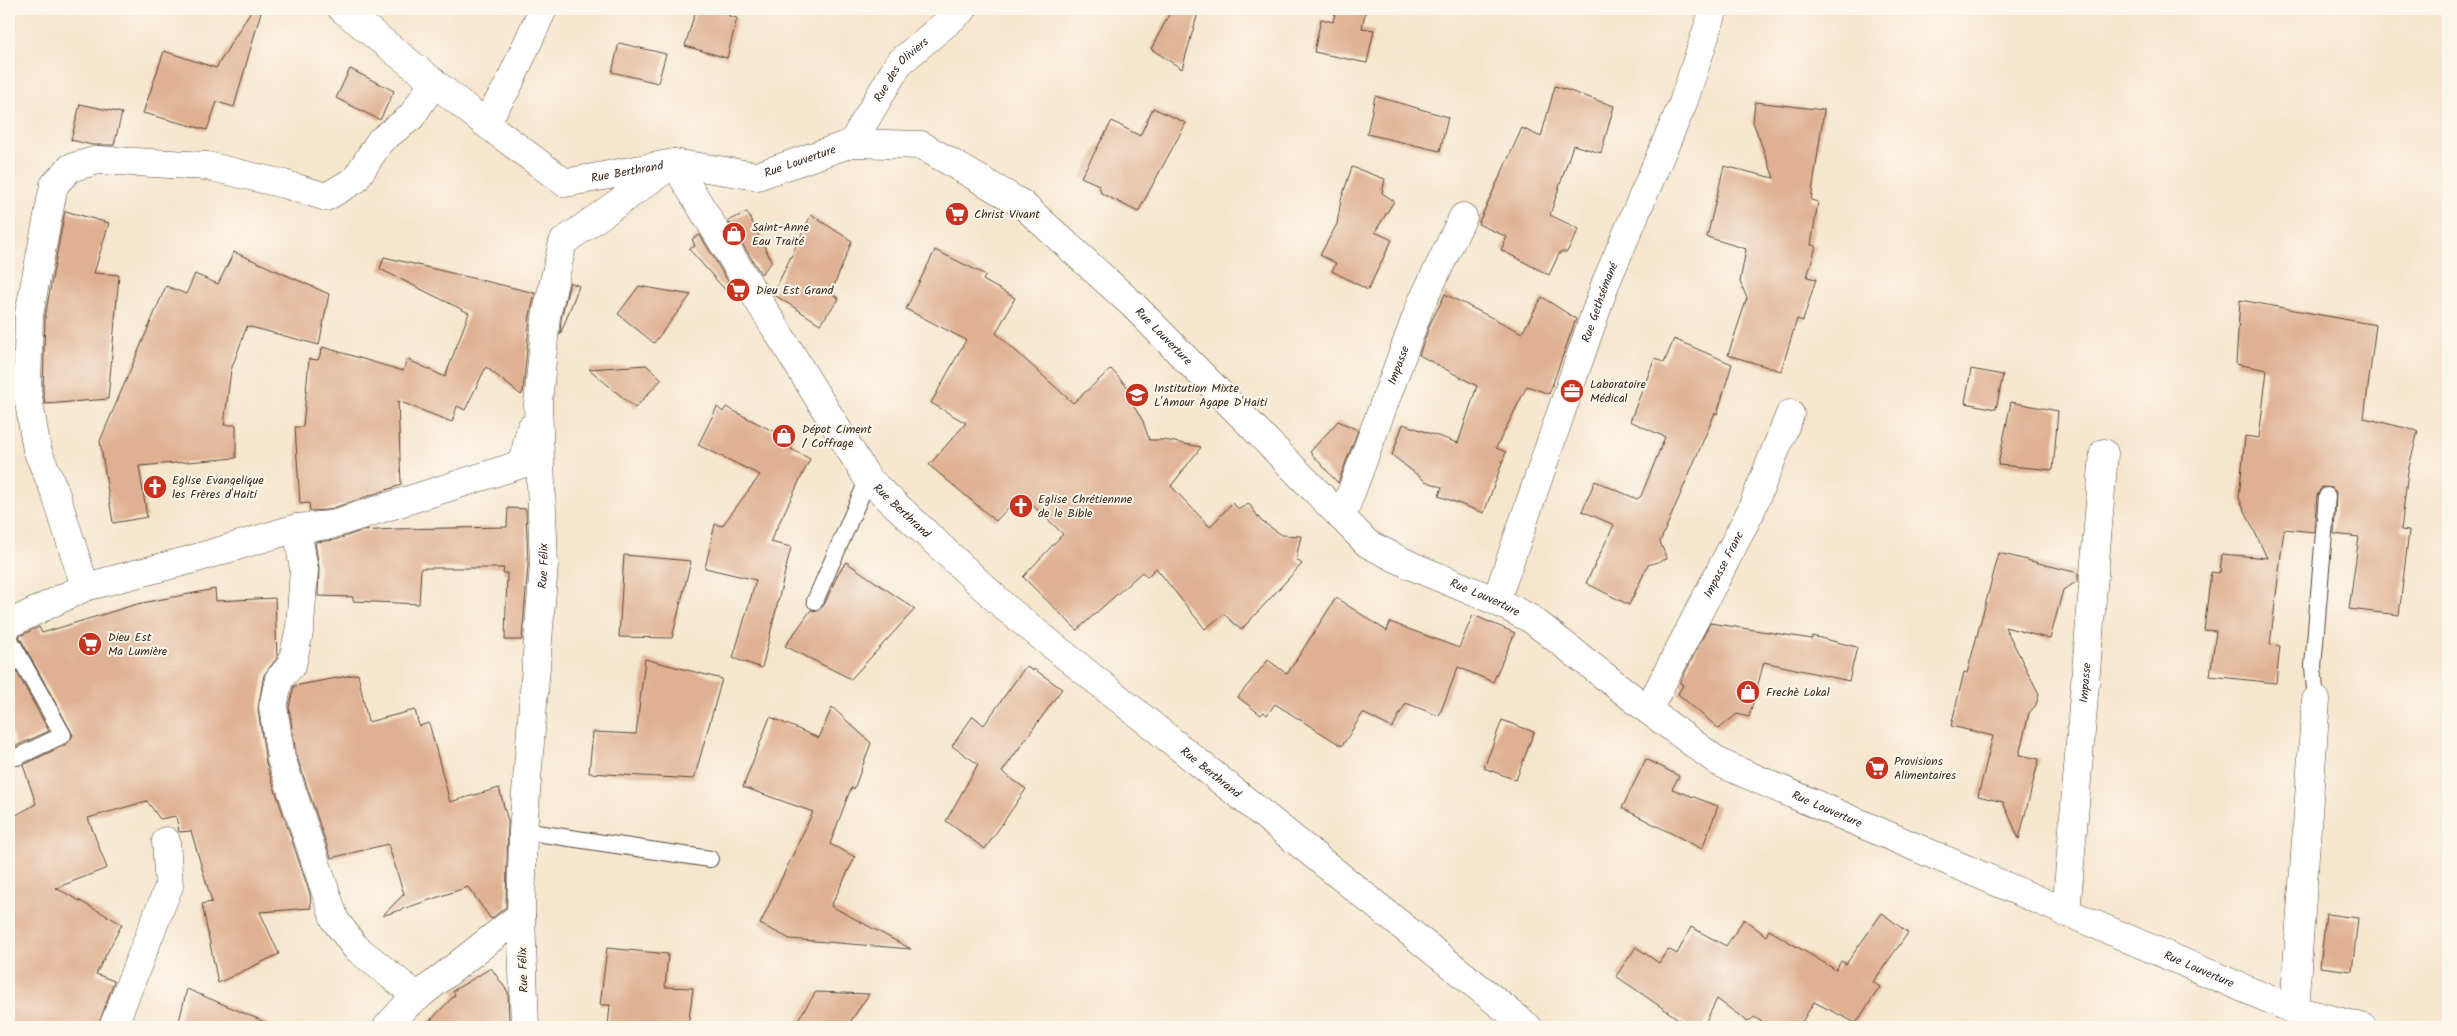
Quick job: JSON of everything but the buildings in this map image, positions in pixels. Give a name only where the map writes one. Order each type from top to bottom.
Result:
[{"type":"street","name":"Rue Berthrand","points":[[342,9],[485,123],[565,183],[674,163],[868,479],[1006,608],[1528,1027]]},
{"type":"street","points":[[485,123],[507,88],[543,9]]},
{"type":"street","name":"Rue des Oliviers","points":[[852,143],[899,63],[963,9]]},
{"type":"street","name":"Rue Gethsémané","points":[[1496,600],[1606,282],[1683,103],[1714,9]]},
{"type":"street","points":[[85,587],[55,492],[37,450],[27,391],[29,314],[54,185],[70,168],[98,160],[207,166],[284,184],[326,197],[355,180],[380,141],[411,117],[434,82]]},
{"type":"street","name":"Rue Louverture","points":[[674,163],[757,176],[852,143],[921,146],[1022,204],[1133,305],[1368,544],[1412,566],[1496,600],[1531,619],[1720,763],[2294,1010],[2362,1027]]},
{"type":"street","name":"Rue Félix","points":[[525,1027],[521,914],[523,831],[544,565],[538,404],[546,317],[564,242],[674,163]]},
{"type":"street","name":"Impasse","points":[[1342,516],[1421,304],[1463,217]]},
{"type":"street","points":[[9,624],[85,587],[190,560],[298,528],[330,525],[522,464],[538,404]]},
{"type":"street","name":"Impasse Franc","points":[[1648,710],[1750,513],[1790,414]]},
{"type":"street","name":"Impasse","points":[[2066,913],[2104,453]]},
{"type":"street","points":[[298,528],[304,570],[300,627],[292,665],[278,679],[273,707],[281,758],[335,920],[355,947],[418,997]]},
{"type":"street","points":[[2294,1010],[2316,700]]},
{"type":"street","points":[[113,1027],[169,886],[166,842]]},
{"type":"street","points":[[387,1027],[407,1005],[521,914]]},
{"type":"lane","points":[[815,600],[868,479]]},
{"type":"lane","points":[[2316,700],[2313,667],[2327,496]]},
{"type":"lane","points":[[9,638],[63,735],[17,757]]},
{"type":"lane","points":[[523,831],[710,859]]},
{"type":"place","name":"Christ Vivant","points":[[957,214]]},
{"type":"place","name":"Saint-Anne Eau Traité","points":[[734,234]]},
{"type":"place","name":"Dieu Est Grand","points":[[738,290]]},
{"type":"place","name":"Laboratoire Médical","points":[[1572,391]]},
{"type":"place","name":"Institution Mixte L'Amour Agape D'Haiti","points":[[1137,395]]},
{"type":"place","name":"Dépot Ciment / Coffrage","points":[[784,436]]},
{"type":"place","name":"Eglise Evangelique les Frères d'Haiti","points":[[155,487]]},
{"type":"place","name":"Eglise Chrétiennne de le Bible","points":[[1021,506]]},
{"type":"place","name":"Dieu Est Ma Lumière","points":[[90,644]]},
{"type":"place","name":"Frechè Lokal","points":[[1748,692]]},
{"type":"place","name":"Provisions Alimentaires","points":[[1877,768]]}]
